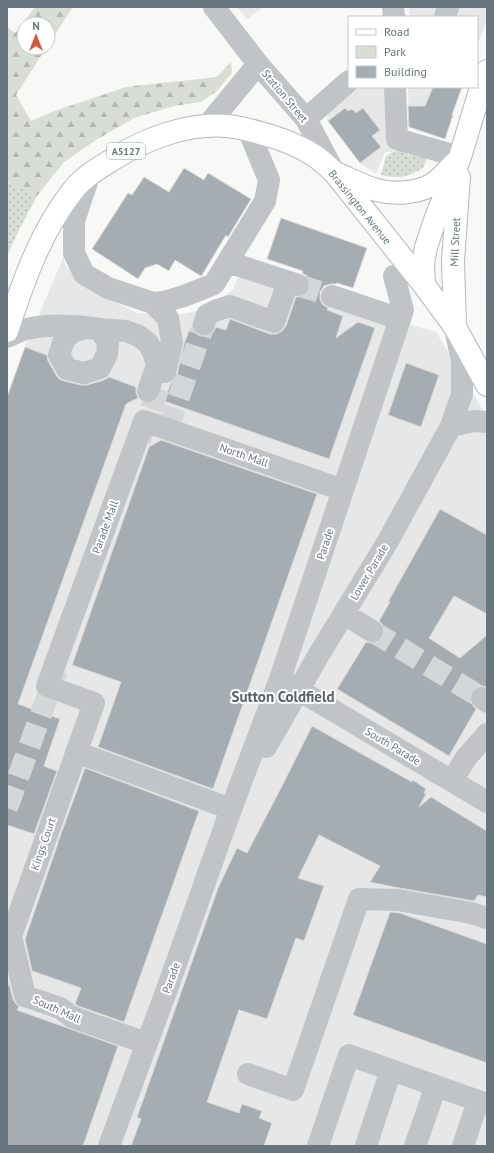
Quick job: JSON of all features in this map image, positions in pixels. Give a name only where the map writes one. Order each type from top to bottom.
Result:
[{"type":"main road","name":"Mill Street","points":[[424,285],[423,264],[426,247],[460,157],[487,71]]},
{"type":"main road","name":"Brassington Avenue","points":[[7,331],[13,290],[62,206],[75,188],[88,176],[128,150],[151,140],[171,133],[206,126],[226,126],[248,129],[290,142],[315,156],[334,172],[424,285],[455,327],[487,385]]},
{"type":"main road","name":"Mill Street","points":[[334,172],[372,190],[399,194],[418,191],[432,184],[460,157]]},
{"type":"main road","name":"Mill Street","points":[[455,327],[453,261],[460,157]]},
{"type":"street","name":"Station Street","points":[[214,7],[258,64],[306,119],[334,172]]},
{"type":"street","name":"Station Street","points":[[206,126],[258,64]]},
{"type":"street","points":[[306,119],[348,82]]},
{"type":"street","points":[[395,88],[397,139],[460,157]]},
{"type":"street","points":[[88,176],[74,221],[74,253],[84,274],[108,288],[153,303],[163,302],[184,296],[214,284],[265,201],[269,180],[248,129]]},
{"type":"street","points":[[204,324],[208,315],[217,310],[230,306],[274,322],[293,283],[228,262]]},
{"type":"street","name":"Parade","points":[[109,1146],[231,809],[280,679],[403,310],[394,276]]},
{"type":"street","points":[[332,296],[400,319]]},
{"type":"street","points":[[153,303],[168,318],[172,342],[164,372]]},
{"type":"street","points":[[7,336],[26,329],[41,326],[87,327],[93,328],[100,329],[108,343],[107,354],[100,368],[84,373],[67,369],[59,355],[64,340],[72,332],[85,328],[92,328],[98,328],[126,331],[139,336],[148,343],[153,352],[157,365],[148,391]]},
{"type":"street","name":"Lower Parade","points":[[265,748],[318,656],[388,541],[451,426],[462,394],[462,361],[455,327]]},
{"type":"street","name":"North Mall","points":[[144,420],[343,490]]},
{"type":"street","name":"Parade Mall","points":[[76,752],[94,703],[47,686],[144,420]]},
{"type":"street","points":[[451,426],[474,420],[487,422]]},
{"type":"street","points":[[344,614],[372,631]]},
{"type":"street","name":"South Parade","points":[[280,679],[487,802]]},
{"type":"street","points":[[452,781],[466,758],[487,734]]},
{"type":"street","name":"Parade","points":[[231,809],[265,748]]},
{"type":"street","points":[[76,752],[231,809]]},
{"type":"street","name":"Kings Court","points":[[11,936],[76,752]]},
{"type":"street","points":[[248,1074],[293,1090],[360,899],[398,900],[471,913],[487,918]]},
{"type":"street","name":"South Mall","points":[[11,936],[25,996],[60,1008],[72,1017],[146,1044]]},
{"type":"street","points":[[318,1146],[349,1055],[482,1102],[463,1146]]},
{"type":"street","points":[[366,1146],[391,1070]]},
{"type":"street","points":[[415,1146],[436,1086]]},
{"type":"shaded area","points":[[237,7],[263,7],[247,19]]},
{"type":"shaded area","points":[[409,7],[487,7],[487,19],[478,43],[478,16],[410,16]]},
{"type":"shaded area","points":[[359,88],[391,88],[394,152],[385,152],[376,174],[360,163],[327,120],[328,113]]},
{"type":"shaded area","points":[[408,88],[462,88],[444,139],[409,127]]},
{"type":"shaded area","points":[[64,256],[65,265],[75,278],[94,291],[137,313],[175,315],[194,312],[218,300],[233,290],[240,269],[381,316],[436,332],[487,417],[487,1146],[7,1146],[7,397],[25,347]]},
{"type":"green space","points":[[35,7],[73,7],[56,33],[56,16],[28,16]]},
{"type":"green space","points":[[7,27],[15,33],[16,32],[16,56],[41,56],[16,95],[31,121],[52,112],[126,87],[217,77],[231,62],[232,73],[217,91],[201,102],[174,106],[134,118],[96,140],[64,162],[37,196],[7,182]]},
{"type":"green space","points":[[403,147],[408,155],[429,153],[423,168],[402,177],[381,175],[386,156]]},
{"type":"green space","points":[[7,182],[37,196],[7,256]]},
{"type":"building","points":[[433,88],[462,88],[445,139],[409,127],[408,106],[425,106]]},
{"type":"building","points":[[345,108],[348,111],[352,109],[356,113],[363,108],[380,130],[372,136],[381,147],[360,163],[328,121]]},
{"type":"building","points":[[184,168],[204,180],[208,173],[251,199],[228,237],[226,235],[201,276],[175,260],[169,271],[157,264],[145,268],[138,279],[92,249],[128,193],[132,195],[144,177],[169,192]]},
{"type":"building","points":[[281,218],[367,248],[353,288],[337,283],[324,286],[320,292],[320,299],[322,304],[328,308],[327,310],[343,316],[336,338],[358,322],[375,328],[329,459],[164,401],[171,383],[177,375],[184,344],[189,331],[192,328],[195,333],[200,336],[207,336],[213,333],[216,327],[226,330],[230,319],[270,334],[277,334],[286,326],[296,297],[306,295],[310,289],[310,282],[307,276],[302,273],[303,271],[267,259]]},
{"type":"building","points":[[25,347],[47,355],[48,361],[59,379],[81,385],[87,385],[109,377],[136,387],[138,398],[126,404],[18,704],[60,719],[44,766],[57,771],[34,834],[7,825],[7,397]]},
{"type":"building","points":[[406,363],[439,375],[421,427],[388,415]]},
{"type":"building","points":[[161,440],[317,494],[213,789],[98,747],[121,682],[72,665],[149,447]]},
{"type":"building","points":[[440,509],[487,535],[487,614],[454,596],[429,638],[460,658],[487,635],[487,687],[478,686],[472,691],[470,702],[476,709],[449,756],[337,689],[366,642],[378,642],[383,637],[383,625],[379,621]]},
{"type":"building","points":[[312,726],[412,782],[413,780],[426,789],[424,793],[426,794],[419,807],[431,797],[487,831],[487,897],[478,895],[474,901],[370,882],[380,866],[319,835],[298,878],[324,886],[304,941],[296,938],[267,1019],[239,1010],[207,1102],[239,1113],[242,1104],[262,1111],[259,1118],[272,1123],[264,1146],[131,1146],[141,1119],[137,1117],[218,888],[237,848],[247,853]]},
{"type":"building","points":[[85,768],[199,811],[124,1022],[75,1004],[81,988],[32,971],[25,939]]},
{"type":"building","points":[[390,912],[400,913],[487,944],[487,1063],[353,1015]]},
{"type":"building","points":[[9,983],[13,999],[19,1006],[17,1010],[118,1046],[83,1146],[7,1146],[7,989]]},
{"type":"tunnel","points":[[298,285],[332,296]]},
{"type":"tunnel","points":[[168,429],[204,324]]},
{"type":"tunnel","points":[[140,440],[164,373]]},
{"type":"tunnel","points":[[372,631],[482,698]]},
{"type":"tunnel","points":[[7,808],[57,670]]},
{"type":"district","name":"Sutton Coldfield","points":[[283,696]]}]
